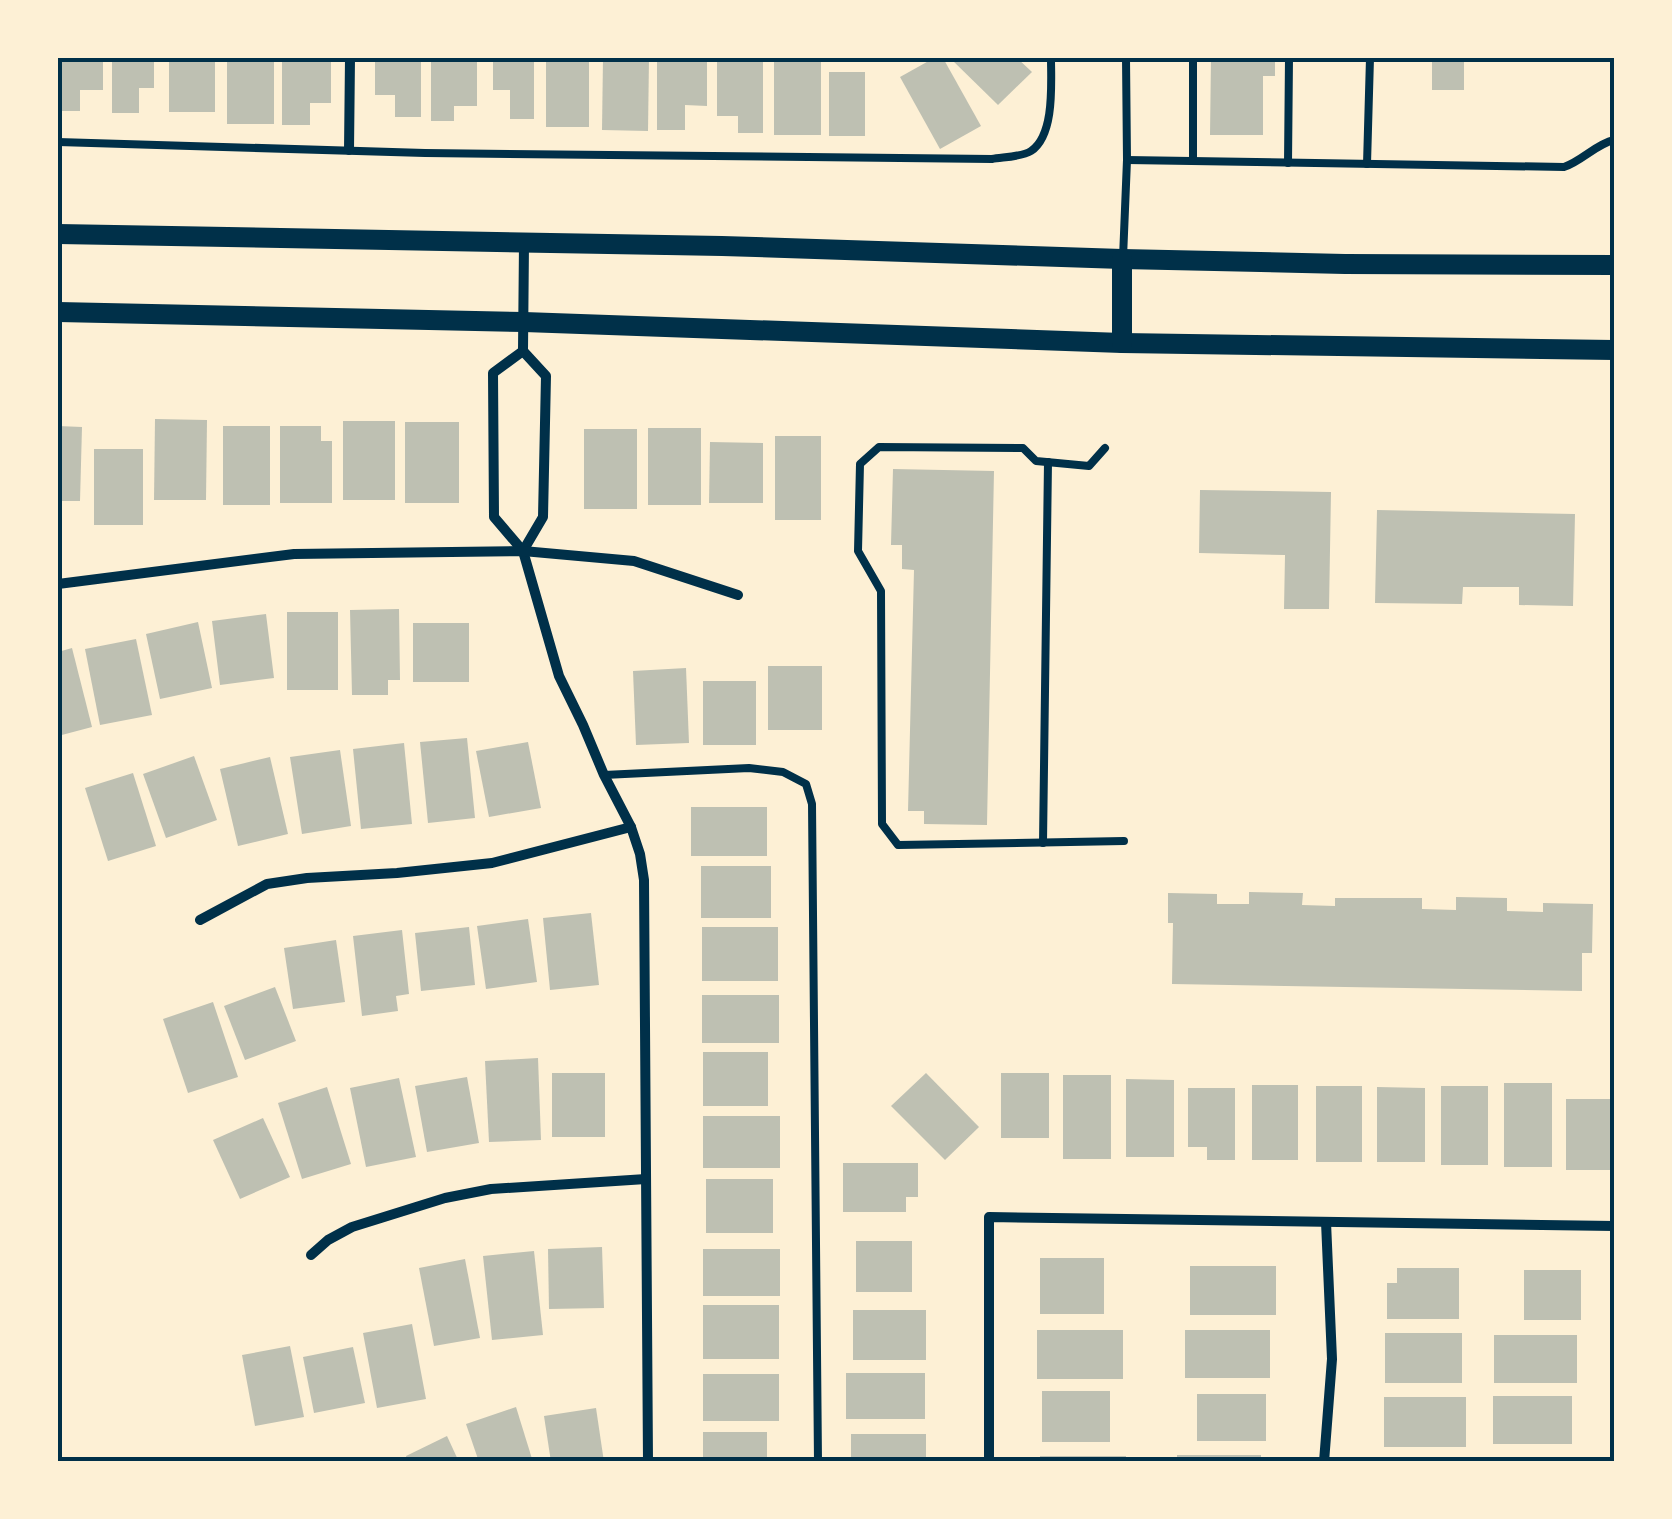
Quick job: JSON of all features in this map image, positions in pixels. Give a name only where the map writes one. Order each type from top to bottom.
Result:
[{"type":"main road","points":[[58,234],[722,246],[1364,264],[1614,265]]},
{"type":"main road","points":[[1122,259],[1122,343]]},
{"type":"main road","points":[[58,312],[524,322],[1122,343],[1614,350]]},
{"type":"street","points":[[349,150],[350,58]]},
{"type":"street","points":[[522,551],[543,518],[546,376],[523,351],[524,243]]},
{"type":"street","points":[[523,351],[493,373],[494,517],[522,551],[559,676],[631,827],[640,854],[646,904],[648,1462]]},
{"type":"street","points":[[58,584],[294,554],[522,551],[634,561],[738,595]]},
{"type":"street","points":[[200,920],[267,884],[492,863],[631,827]]},
{"type":"street","points":[[311,1255],[352,1227],[444,1198],[491,1189],[646,1180]]},
{"type":"street","points":[[989,1462],[989,1217],[1614,1226]]},
{"type":"street","points":[[1324,1462],[1332,1359],[1326,1222]]},
{"type":"lane","points":[[58,142],[992,159],[1030,153],[1042,140],[1050,111],[1051,58]]},
{"type":"lane","points":[[1122,259],[1127,160],[1126,58]]},
{"type":"lane","points":[[1193,58],[1194,161]]},
{"type":"lane","points":[[1288,58],[1288,163]]},
{"type":"lane","points":[[1367,164],[1370,58]]},
{"type":"lane","points":[[1127,160],[1564,167],[1614,140]]},
{"type":"lane","points":[[1105,448],[1088,466],[1036,460],[1023,448],[879,447],[860,464],[858,551],[882,591],[882,824],[898,845],[1124,841]]},
{"type":"lane","points":[[1043,843],[1048,462]]},
{"type":"lane","points":[[604,775],[749,768],[783,772],[806,784],[812,804],[818,1462]]},
{"type":"building","points":[[58,58],[103,58],[103,90],[80,90],[80,111],[58,111]]},
{"type":"building","points":[[112,58],[154,58],[154,88],[139,88],[139,113],[112,113]]},
{"type":"building","points":[[169,58],[215,58],[215,112],[169,112]]},
{"type":"building","points":[[227,58],[274,58],[274,124],[227,124]]},
{"type":"building","points":[[282,58],[331,58],[331,103],[310,103],[310,125],[282,125]]},
{"type":"building","points":[[375,58],[421,58],[421,117],[395,117],[395,95],[375,95]]},
{"type":"building","points":[[431,58],[477,58],[477,106],[454,106],[454,121],[431,121]]},
{"type":"building","points":[[493,58],[534,58],[534,119],[510,119],[510,90],[493,90]]},
{"type":"building","points":[[546,58],[589,58],[589,127],[546,127]]},
{"type":"building","points":[[603,58],[649,58],[648,131],[602,130]]},
{"type":"building","points":[[657,58],[707,58],[707,106],[685,105],[685,130],[657,130]]},
{"type":"building","points":[[717,58],[763,58],[763,133],[738,133],[738,116],[717,116]]},
{"type":"building","points":[[774,58],[821,58],[821,135],[774,135]]},
{"type":"building","points":[[934,58],[943,58],[981,126],[940,149],[900,77]]},
{"type":"building","points":[[950,58],[1017,58],[1032,72],[998,105]]},
{"type":"building","points":[[1211,58],[1275,58],[1275,76],[1263,76],[1263,135],[1210,135]]},
{"type":"building","points":[[1432,58],[1464,58],[1464,90],[1432,90]]},
{"type":"building","points":[[829,72],[865,72],[865,136],[829,136]]},
{"type":"building","points":[[155,419],[207,420],[206,500],[154,500]]},
{"type":"building","points":[[343,421],[395,421],[395,500],[343,500]]},
{"type":"building","points":[[405,422],[459,422],[459,503],[405,503]]},
{"type":"building","points":[[58,426],[82,427],[80,501],[58,501]]},
{"type":"building","points":[[223,426],[270,426],[270,505],[223,505]]},
{"type":"building","points":[[280,426],[321,426],[321,441],[332,441],[332,503],[280,503]]},
{"type":"building","points":[[648,428],[701,428],[701,505],[648,505]]},
{"type":"building","points":[[584,429],[637,429],[637,509],[584,509]]},
{"type":"building","points":[[775,436],[821,436],[821,520],[775,520]]},
{"type":"building","points":[[710,442],[763,443],[763,503],[709,503]]},
{"type":"building","points":[[94,449],[143,449],[143,525],[94,525]]},
{"type":"building","points":[[893,469],[994,471],[987,825],[924,824],[924,811],[908,811],[914,570],[902,569],[902,545],[891,545]]},
{"type":"building","points":[[1200,490],[1331,492],[1329,609],[1284,609],[1285,555],[1199,553]]},
{"type":"building","points":[[1377,510],[1575,514],[1573,606],[1519,605],[1519,587],[1463,587],[1462,604],[1375,603]]},
{"type":"building","points":[[399,609],[400,680],[388,680],[388,695],[352,695],[350,610]]},
{"type":"building","points":[[287,612],[338,612],[338,690],[287,690]]},
{"type":"building","points":[[266,614],[274,678],[220,685],[212,621]]},
{"type":"building","points":[[198,622],[212,688],[160,699],[146,634]]},
{"type":"building","points":[[413,623],[469,623],[469,682],[413,682]]},
{"type":"building","points":[[136,639],[152,715],[100,725],[85,649]]},
{"type":"building","points":[[72,648],[92,727],[58,736],[58,652]]},
{"type":"building","points":[[768,666],[822,666],[822,730],[768,730]]},
{"type":"building","points":[[686,668],[689,743],[636,745],[633,671]]},
{"type":"building","points":[[703,681],[756,681],[756,745],[703,745]]},
{"type":"building","points":[[467,738],[475,818],[428,823],[420,742]]},
{"type":"building","points":[[528,742],[541,808],[489,817],[476,751]]},
{"type":"building","points":[[404,743],[412,824],[361,829],[353,749]]},
{"type":"building","points":[[340,750],[351,826],[302,834],[290,757]]},
{"type":"building","points":[[194,756],[217,820],[166,838],[143,774]]},
{"type":"building","points":[[270,757],[288,834],[238,846],[220,769]]},
{"type":"building","points":[[133,773],[156,846],[108,861],[85,788]]},
{"type":"building","points":[[691,807],[767,807],[767,856],[691,856]]},
{"type":"building","points":[[701,866],[771,866],[771,918],[701,918]]},
{"type":"building","points":[[1249,892],[1303,893],[1302,905],[1335,906],[1335,898],[1422,898],[1422,909],[1456,910],[1456,897],[1507,898],[1507,911],[1543,912],[1543,903],[1593,904],[1592,953],[1582,953],[1582,991],[1172,984],[1173,923],[1168,923],[1168,893],[1217,894],[1217,904],[1249,904]]},
{"type":"building","points":[[591,913],[599,985],[550,990],[543,918]]},
{"type":"building","points":[[528,919],[537,982],[486,989],[477,926]]},
{"type":"building","points":[[469,927],[475,985],[421,991],[415,933]]},
{"type":"building","points":[[702,927],[778,927],[778,981],[702,981]]},
{"type":"building","points":[[402,930],[409,994],[396,996],[398,1011],[362,1016],[353,936]]},
{"type":"building","points":[[336,940],[345,1002],[293,1009],[284,948]]},
{"type":"building","points":[[275,987],[296,1041],[245,1060],[224,1006]]},
{"type":"building","points":[[702,995],[779,995],[779,1043],[702,1043]]},
{"type":"building","points":[[213,1002],[238,1077],[188,1093],[163,1019]]},
{"type":"building","points":[[703,1052],[768,1052],[768,1106],[703,1106]]},
{"type":"building","points":[[538,1058],[541,1140],[489,1142],[485,1061]]},
{"type":"building","points":[[552,1073],[605,1073],[605,1137],[552,1137]]},
{"type":"building","points":[[926,1073],[979,1127],[945,1160],[891,1106]]},
{"type":"building","points":[[1001,1073],[1049,1073],[1049,1138],[1001,1138]]},
{"type":"building","points":[[1063,1075],[1111,1075],[1111,1159],[1063,1159]]},
{"type":"building","points":[[467,1077],[479,1143],[427,1152],[415,1086]]},
{"type":"building","points":[[399,1078],[416,1157],[366,1167],[350,1088]]},
{"type":"building","points":[[1126,1079],[1174,1080],[1174,1157],[1126,1157]]},
{"type":"building","points":[[1504,1083],[1552,1083],[1552,1167],[1504,1167]]},
{"type":"building","points":[[1252,1085],[1298,1085],[1298,1160],[1252,1160]]},
{"type":"building","points":[[1316,1086],[1362,1086],[1362,1162],[1316,1162]]},
{"type":"building","points":[[1441,1086],[1488,1086],[1488,1165],[1441,1165]]},
{"type":"building","points":[[327,1087],[351,1164],[302,1179],[278,1103]]},
{"type":"building","points":[[1377,1087],[1425,1088],[1425,1162],[1377,1162]]},
{"type":"building","points":[[1188,1088],[1235,1088],[1235,1160],[1207,1160],[1207,1147],[1188,1147]]},
{"type":"building","points":[[1566,1099],[1613,1099],[1613,1170],[1566,1170]]},
{"type":"building","points":[[703,1116],[780,1116],[780,1168],[703,1168]]},
{"type":"building","points":[[263,1118],[290,1177],[240,1199],[213,1140]]},
{"type":"building","points":[[843,1163],[918,1163],[918,1197],[906,1197],[906,1212],[843,1212]]},
{"type":"building","points":[[706,1179],[773,1179],[773,1233],[706,1233]]},
{"type":"building","points":[[856,1241],[912,1241],[912,1292],[856,1292]]},
{"type":"building","points":[[602,1247],[604,1308],[549,1309],[548,1249]]},
{"type":"building","points":[[703,1249],[780,1249],[780,1296],[703,1296]]},
{"type":"building","points":[[534,1251],[543,1335],[492,1340],[483,1256]]},
{"type":"building","points":[[1040,1258],[1104,1258],[1104,1314],[1040,1314]]},
{"type":"building","points":[[465,1259],[480,1338],[434,1346],[419,1268]]},
{"type":"building","points":[[1190,1266],[1276,1266],[1276,1315],[1190,1315]]},
{"type":"building","points":[[1397,1268],[1459,1268],[1459,1319],[1387,1319],[1387,1283],[1397,1283]]},
{"type":"building","points":[[1524,1270],[1581,1270],[1581,1320],[1524,1320]]},
{"type":"building","points":[[703,1305],[779,1305],[779,1359],[703,1359]]},
{"type":"building","points":[[853,1310],[926,1310],[926,1360],[853,1360]]},
{"type":"building","points":[[412,1324],[426,1399],[377,1408],[363,1333]]},
{"type":"building","points":[[1037,1330],[1123,1330],[1123,1379],[1037,1379]]},
{"type":"building","points":[[1185,1330],[1270,1330],[1270,1378],[1185,1378]]},
{"type":"building","points":[[1385,1333],[1462,1333],[1462,1383],[1385,1383]]},
{"type":"building","points":[[1494,1335],[1577,1335],[1577,1383],[1494,1383]]},
{"type":"building","points":[[290,1346],[304,1417],[255,1426],[242,1355]]},
{"type":"building","points":[[353,1347],[365,1403],[314,1413],[303,1357]]},
{"type":"building","points":[[846,1373],[925,1373],[925,1419],[846,1419]]},
{"type":"building","points":[[703,1374],[779,1374],[779,1421],[703,1421]]},
{"type":"building","points":[[1042,1391],[1110,1391],[1110,1442],[1042,1442]]},
{"type":"building","points":[[1197,1394],[1266,1394],[1266,1441],[1197,1441]]},
{"type":"building","points":[[1493,1396],[1572,1396],[1572,1444],[1493,1444]]},
{"type":"building","points":[[1384,1397],[1466,1397],[1466,1447],[1384,1447]]},
{"type":"building","points":[[516,1407],[533,1462],[479,1462],[466,1424]]},
{"type":"building","points":[[596,1408],[604,1462],[551,1462],[544,1416]]},
{"type":"building","points":[[703,1432],[767,1432],[767,1462],[703,1462]]},
{"type":"building","points":[[851,1434],[926,1434],[926,1462],[851,1462]]},
{"type":"building","points":[[447,1436],[459,1462],[408,1462],[406,1456]]},
{"type":"building","points":[[1177,1455],[1261,1455],[1261,1462],[1177,1462]]},
{"type":"building","points":[[1040,1456],[1126,1456],[1126,1462],[1040,1462]]}]
